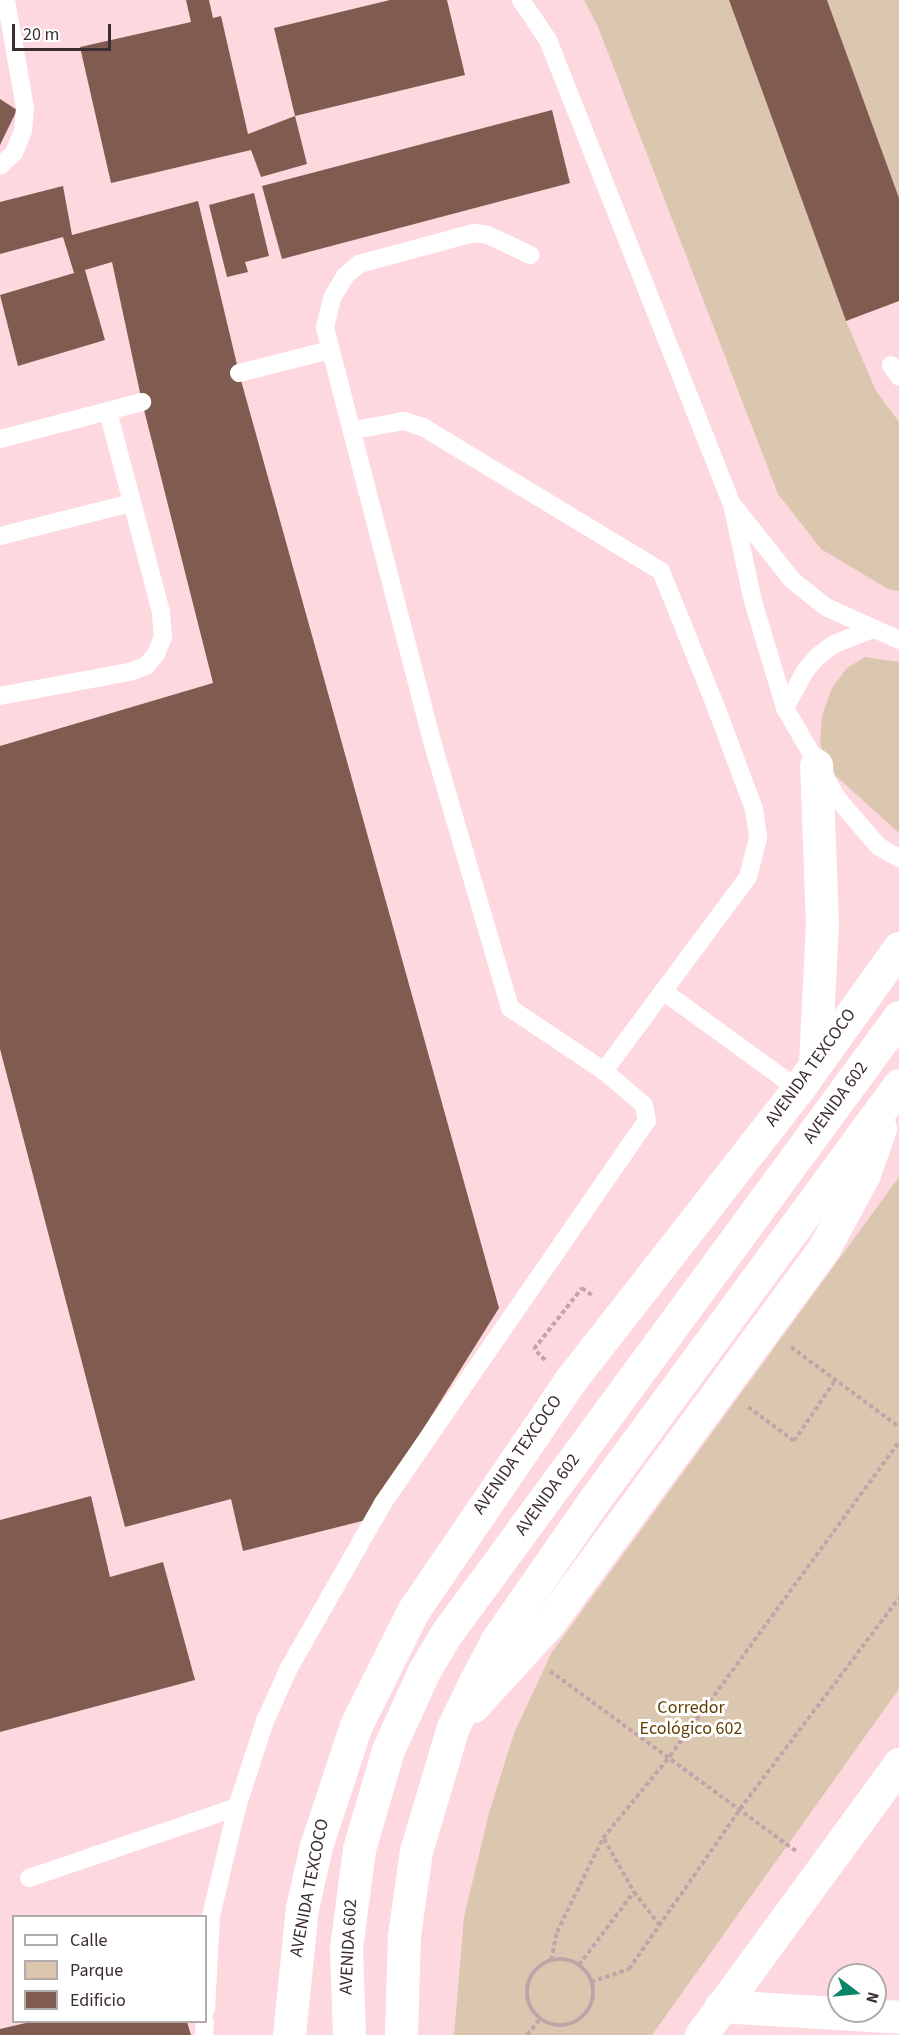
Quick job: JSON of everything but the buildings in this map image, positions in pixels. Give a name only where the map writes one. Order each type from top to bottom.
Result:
[{"type":"main road","points":[[815,1062],[822,925],[816,765]]},
{"type":"main road","name":"AVENIDA TEXCOCO","points":[[289,2035],[301,1919],[316,1846],[341,1765],[382,1667],[436,1576],[569,1382],[798,1089],[815,1062],[899,948]]},
{"type":"main road","name":"AVENIDA 602","points":[[349,2035],[346,1948],[359,1849],[388,1750],[424,1671],[446,1634],[899,1017]]},
{"type":"main road","points":[[453,1727],[525,1653],[824,1248],[859,1183],[896,1094]]},
{"type":"main road","points":[[401,2035],[401,1977],[409,1893],[427,1810],[453,1727],[504,1631],[896,1094]]},
{"type":"main road","points":[[701,2035],[898,1768]]},
{"type":"main road","points":[[721,2006],[899,2017]]},
{"type":"lane","points":[[0,166],[14,153],[23,131],[25,108],[6,0]]},
{"type":"lane","points":[[521,0],[548,40],[732,504],[753,601],[785,708],[816,765],[859,826],[878,846],[899,858]]},
{"type":"lane","points":[[207,1994],[212,1916],[237,1807],[265,1721],[289,1668],[383,1503],[647,1121],[644,1105],[604,1071],[523,1020],[507,1001],[433,745],[354,430],[325,327],[332,298],[345,276],[359,264],[474,233],[488,234],[530,255]]},
{"type":"lane","points":[[239,373],[330,350]]},
{"type":"lane","points":[[0,439],[142,402]]},
{"type":"lane","points":[[0,696],[130,672],[146,666],[156,654],[163,637],[161,612],[108,411]]},
{"type":"lane","points":[[354,430],[404,421],[423,427],[662,570],[754,809],[758,838],[748,877],[604,1071]]},
{"type":"lane","points":[[0,537],[131,503]]},
{"type":"lane","points":[[732,504],[792,580],[826,606],[871,630],[899,640]]},
{"type":"lane","points":[[785,708],[805,671],[818,656],[834,644],[871,630]]},
{"type":"lane","points":[[663,991],[798,1089]]},
{"type":"lane","points":[[29,1878],[237,1807]]},
{"type":"path","points":[[534,1349],[582,1288]]},
{"type":"path","points":[[766,1329],[899,1427]]},
{"type":"path","points":[[794,1441],[836,1379]]},
{"type":"path","points":[[551,1960],[557,1932],[603,1838],[670,1756],[899,1442]]},
{"type":"path","points":[[591,1982],[629,1969],[661,1927],[740,1809],[899,1598]]},
{"type":"path","points":[[525,1653],[670,1756],[821,1870]]},
{"type":"path","points":[[603,1838],[634,1892],[661,1927]]},
{"type":"path","points":[[579,1965],[634,1892]]},
{"type":"path","points":[[566,1959],[579,1965],[591,1982],[592,1998],[585,2013],[571,2023],[555,2025],[540,2019],[530,2007],[526,1993],[530,1978],[538,1967],[551,1960],[566,1959]]},
{"type":"path","points":[[527,2035],[540,2019]]},
{"type":"green space","points":[[584,0],[729,0],[846,321],[876,391],[899,422],[899,591],[888,589],[821,549],[778,494],[598,27]]},
{"type":"green space","points":[[827,0],[899,0],[899,198]]},
{"type":"green space","points":[[865,657],[899,662],[899,833],[836,776],[820,745],[822,716],[832,688],[847,668]]},
{"type":"green space","name":"Corredor Ecológico 602","points":[[899,1177],[899,1689],[652,2035],[454,2035],[464,1917],[489,1813],[514,1733],[552,1652]]}]
